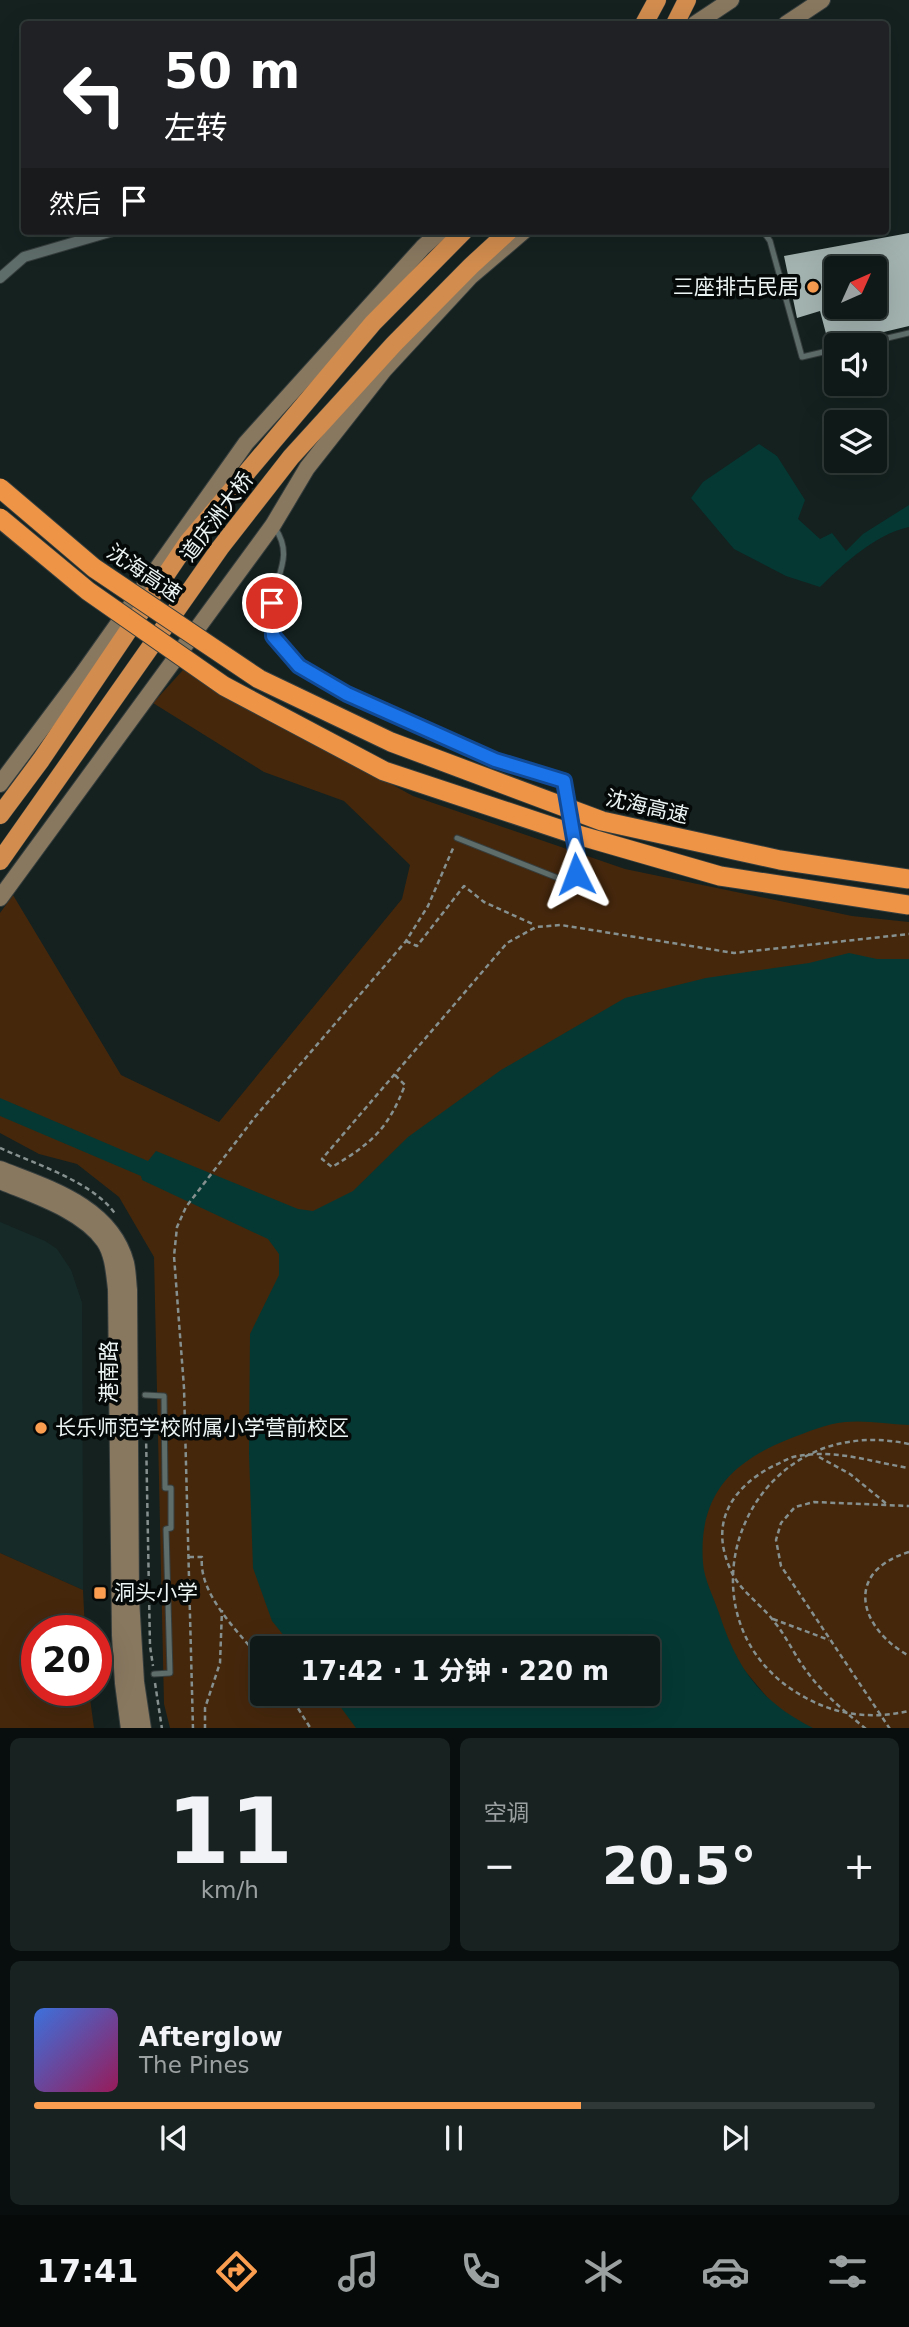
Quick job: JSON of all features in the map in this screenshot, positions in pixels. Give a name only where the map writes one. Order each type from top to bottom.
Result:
[{"type":"highway","points":[[646,21],[657,0]]},
{"type":"highway","points":[[676,21],[687,0]]},
{"type":"highway","name":"道庆洲大桥","points":[[0,815],[41,760],[188,542],[373,323],[460,235]]},
{"type":"highway","name":"道庆洲大桥","points":[[0,861],[220,548],[290,457],[471,265],[505,235]]},
{"type":"highway","name":"沈海高速","points":[[0,488],[94,568],[259,679],[391,742],[602,821],[780,860],[909,879]]},
{"type":"highway","name":"沈海高速","points":[[0,518],[88,591],[224,686],[384,771],[570,833],[720,876],[909,905]]},
{"type":"main road","points":[[700,21],[731,0]]},
{"type":"main road","points":[[790,21],[822,0]]},
{"type":"main road","points":[[0,784],[81,676],[246,443],[436,235]]},
{"type":"main road","points":[[0,898],[273,526],[307,468],[384,370],[470,277],[519,235]]},
{"type":"main road","name":"港南路","points":[[0,1169],[61,1194],[86,1208],[111,1232],[125,1262],[129,1290],[131,1599],[136,1682],[143,1728]]},
{"type":"main road","name":"港南路","points":[[0,1181],[55,1203],[81,1220],[104,1241],[112,1262],[116,1289],[120,1635],[129,1728]]},
{"type":"street","points":[[0,278],[24,257],[99,235]]},
{"type":"lane","points":[[766,235],[770,241],[802,357],[824,352]]},
{"type":"lane","points":[[887,338],[909,333]]},
{"type":"lane","points":[[273,526],[281,538],[284,551],[282,570],[272,603],[273,636],[299,666],[347,694],[495,760],[564,781],[578,862],[576,874],[568,882],[457,838]]},
{"type":"lane","points":[[145,1395],[164,1396],[165,1488],[171,1488],[171,1528],[166,1529],[170,1674],[154,1674]]},
{"type":"path","points":[[193,1728],[184,1388],[174,1256],[177,1227],[186,1206],[255,1117],[406,941],[428,906],[457,838]]},
{"type":"path","points":[[406,941],[417,946],[464,886],[484,902],[538,927]]},
{"type":"path","points":[[395,1075],[405,1085],[394,1113],[364,1147],[332,1167],[322,1159],[507,943],[538,927],[561,925],[734,953],[909,934]]},
{"type":"path","points":[[909,1444],[864,1439],[839,1442],[794,1462],[767,1487],[746,1518],[738,1541],[734,1566],[734,1590],[747,1638],[760,1659],[777,1678],[807,1699],[842,1712],[866,1716],[909,1711]]},
{"type":"path","points":[[816,1455],[850,1474],[888,1505]]},
{"type":"path","points":[[866,1728],[834,1703],[814,1682],[773,1619],[737,1583],[723,1547],[723,1524],[739,1489],[754,1476],[797,1456],[865,1458],[909,1468]]},
{"type":"path","points":[[890,1728],[781,1566],[776,1540],[781,1523],[795,1507],[814,1502],[909,1506]]},
{"type":"path","points":[[909,1552],[878,1568],[867,1585],[864,1603],[878,1631],[889,1643],[909,1656]]},
{"type":"path","points":[[188,1557],[202,1557],[205,1584],[250,1646]]},
{"type":"path","points":[[205,1728],[205,1709],[220,1663],[222,1610]]},
{"type":"path","points":[[773,1619],[830,1640]]},
{"type":"path","points":[[297,1706],[311,1728]]},
{"type":"shaded area","points":[[183,670],[413,796],[625,869],[852,916],[909,922],[909,978],[324,1636],[250,1636],[250,1706],[350,1706],[365,1728],[170,1728],[164,1704],[154,1257],[119,1197],[77,1164],[39,1154],[0,1133],[0,913],[13,895],[121,1075],[219,1122],[402,899],[410,865],[344,801],[264,772],[153,703]]},
{"type":"shaded area","name":"长乐师范学校附属小学营前校区","points":[[0,1222],[57,1249],[71,1270],[82,1303],[83,1590],[0,1553]]},
{"type":"shaded area","points":[[825,1408],[909,1409],[909,1728],[803,1728],[787,1721],[719,1640],[692,1541],[718,1463]]},
{"type":"shaded area","points":[[0,1553],[83,1590],[84,1615],[21,1615],[21,1706],[91,1706],[94,1728],[0,1728]]},
{"type":"water","points":[[759,444],[777,456],[805,500],[798,519],[820,539],[832,533],[846,551],[863,534],[909,505],[909,527],[872,543],[820,587],[786,576],[734,549],[691,498],[703,482]]},
{"type":"water","points":[[849,953],[877,959],[909,959],[909,1425],[861,1421],[838,1423],[789,1439],[750,1459],[722,1484],[713,1500],[706,1519],[703,1563],[707,1582],[726,1633],[753,1682],[779,1707],[813,1728],[356,1728],[340,1706],[660,1706],[660,1636],[284,1636],[272,1621],[253,1568],[249,1454],[250,1334],[279,1275],[279,1254],[268,1239],[142,1180],[141,1176],[0,1116],[0,1098],[148,1161],[156,1151],[298,1209],[313,1211],[353,1191],[408,1137],[501,1070],[625,998],[706,978],[809,963]]},
{"type":"building","name":"三座排古民居","points":[[909,233],[909,326],[880,333],[826,333],[820,311],[797,318],[784,256]]},
{"type":"place","name":"三座排古民居","points":[[813,287]]},
{"type":"place","name":"长乐师范学校附属小学营前校区","points":[[41,1428]]},
{"type":"place","name":"洞头小学","points":[[100,1593]]},
{"type":"route","points":[[272,603],[273,636],[299,666],[347,694],[424,730],[495,760],[564,781],[578,862],[576,874]]}]
